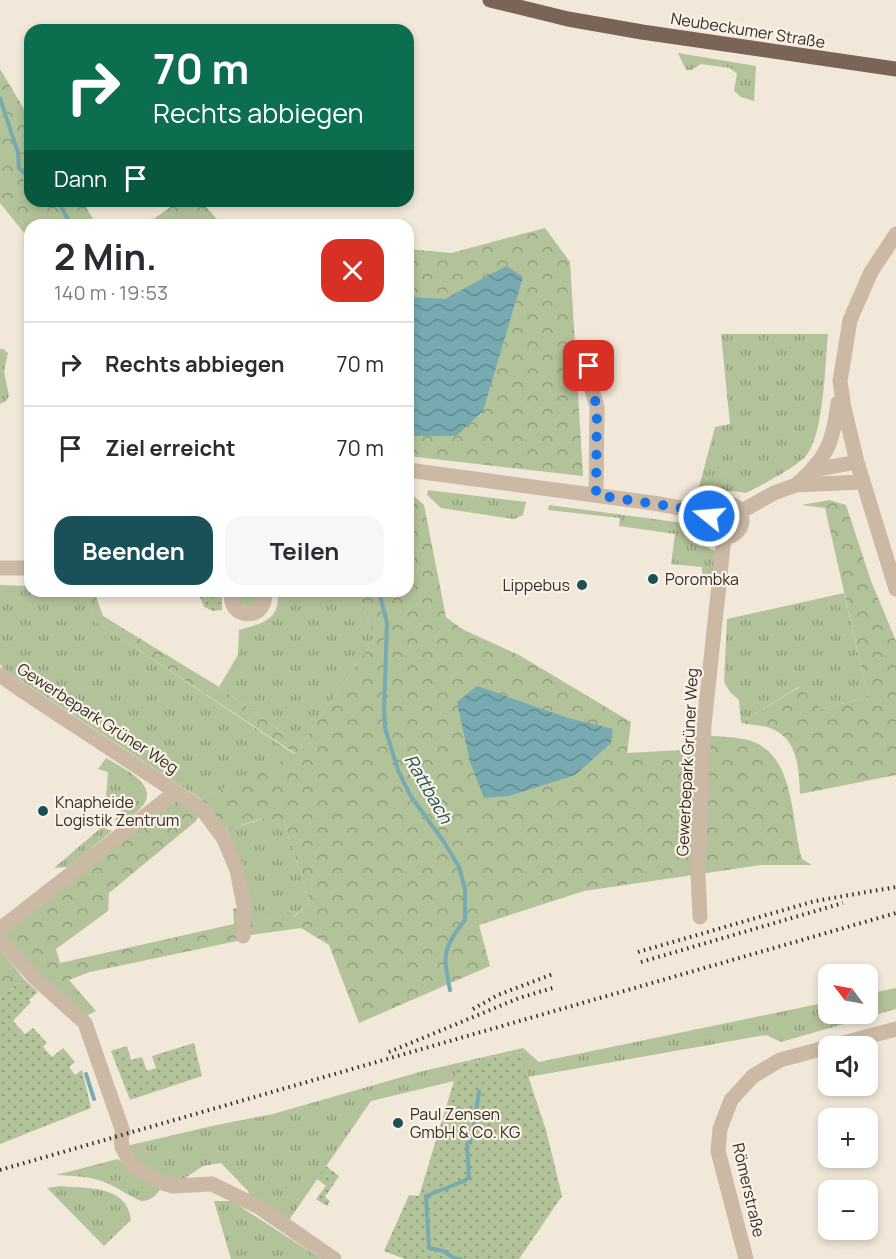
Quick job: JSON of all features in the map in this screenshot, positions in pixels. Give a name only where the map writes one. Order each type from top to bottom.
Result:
[{"type":"main road","name":"Neubeckumer Straße","points":[[490,0],[568,19],[642,32],[896,69]]},
{"type":"street","points":[[796,485],[814,470],[828,448],[835,430],[850,320],[871,272],[896,234]]},
{"type":"street","points":[[589,352],[589,380],[597,407],[596,495]]},
{"type":"street","points":[[840,381],[856,462],[896,590]]},
{"type":"street","points":[[814,470],[856,462]]},
{"type":"street","points":[[414,471],[596,495],[687,509],[709,516]]},
{"type":"street","points":[[740,512],[774,493],[796,485],[862,482]]},
{"type":"street","points":[[727,503],[740,512],[741,526],[737,532],[724,537],[712,530],[709,516],[712,509],[727,503]]},
{"type":"street","name":"Gewerbepark Grüner Weg","points":[[700,917],[698,874],[704,725],[724,537]]},
{"type":"street","points":[[0,568],[24,568]]},
{"type":"street","points":[[232,597],[233,605],[245,614],[260,609],[266,597]]},
{"type":"street","name":"Gewerbepark Grüner Weg","points":[[0,675],[202,809],[224,839],[237,870],[244,906],[243,936]]},
{"type":"street","name":"Gewerbepark Grüner Weg","points":[[0,929],[177,791]]},
{"type":"street","points":[[0,940],[35,978],[86,1023],[123,1132],[122,1147],[132,1166],[164,1184],[173,1186],[212,1184],[259,1207],[334,1259]]},
{"type":"street","name":"Römerstraße","points":[[870,1036],[896,1029]]},
{"type":"street","name":"Römerstraße","points":[[746,1259],[718,1151],[720,1129],[731,1100],[753,1076],[780,1060],[818,1050]]},
{"type":"green space","points":[[678,53],[756,66],[754,101],[741,97],[734,91],[737,74],[730,68],[701,64],[691,70],[686,70]]},
{"type":"green space","points":[[0,69],[24,109],[24,207],[86,207],[93,219],[24,219],[24,233],[0,203]]},
{"type":"green space","points":[[170,207],[206,207],[217,219],[154,219]]},
{"type":"green space","points":[[545,228],[570,262],[583,476],[414,457],[414,250],[451,253]]},
{"type":"green space","points":[[721,334],[828,334],[821,413],[808,453],[789,469],[746,493],[721,492],[696,498],[715,427],[730,424]]},
{"type":"green space","points":[[0,349],[8,353],[4,371],[9,396],[0,404]]},
{"type":"green space","points":[[428,490],[526,502],[523,515],[514,519],[441,508],[427,495]]},
{"type":"green space","points":[[414,496],[424,505],[446,617],[462,629],[519,655],[631,722],[627,753],[683,750],[698,735],[749,740],[768,750],[785,777],[802,859],[812,865],[761,865],[584,891],[479,925],[490,966],[359,1023],[329,945],[301,928],[243,936],[244,917],[285,910],[294,917],[310,902],[283,819],[261,819],[227,830],[201,799],[296,754],[95,621],[86,597],[96,597],[103,616],[219,687],[301,745],[375,638],[359,597],[414,597]]},
{"type":"green space","points":[[829,500],[846,505],[871,581],[896,641],[896,775],[800,794],[795,755],[786,739],[770,728],[741,723],[801,686],[821,709],[868,697],[825,508],[802,505]]},
{"type":"green space","points":[[549,505],[676,522],[692,527],[705,545],[719,552],[714,582],[702,580],[702,567],[671,564],[675,534],[619,526],[620,518],[548,510]]},
{"type":"green space","points":[[725,511],[731,514],[734,520],[731,526],[725,529],[719,526],[716,520],[719,514]]},
{"type":"green space","points":[[0,585],[24,586],[24,597],[86,597],[95,621],[296,755],[201,799],[5,670],[0,664]]},
{"type":"green space","points":[[844,593],[868,697],[821,709],[800,686],[741,723],[739,700],[724,682],[727,619]]},
{"type":"green space","points":[[200,597],[222,597],[222,610],[213,611],[204,607]]},
{"type":"green space","points":[[239,597],[259,597],[259,600],[249,608],[239,603]]},
{"type":"green space","points":[[278,597],[359,597],[375,638],[301,745],[219,687],[238,655],[239,630],[268,619],[273,615]]},
{"type":"green space","points":[[106,758],[136,776],[146,789],[147,796],[144,804],[122,824],[115,819],[122,812],[111,798],[106,798],[108,772],[98,769]]},
{"type":"green space","points":[[177,791],[202,809],[196,821],[109,893],[108,911],[56,949],[60,963],[234,924],[233,909],[244,906],[237,941],[90,972],[69,980],[96,1011],[81,1019],[3,935]]},
{"type":"green space","points":[[266,818],[283,819],[310,902],[293,917],[244,917],[243,873],[227,830]]},
{"type":"green space","points":[[102,827],[112,831],[68,867],[54,868]]},
{"type":"green space","points":[[0,950],[24,979],[0,997]]},
{"type":"green space","points":[[24,979],[38,992],[13,1021],[25,1034],[33,1028],[47,1043],[43,1047],[52,1057],[63,1048],[75,1062],[69,1067],[75,1075],[82,1070],[91,1108],[0,1144],[0,997]]},
{"type":"green space","points":[[896,988],[896,1009],[878,1014],[878,992]]},
{"type":"green space","points":[[818,1004],[818,1024],[844,1024],[781,1042],[766,1035],[528,1077],[520,1052],[461,1064],[454,1081],[371,1101],[285,1226],[252,1204],[248,1191],[221,1163],[203,1166],[173,1186],[163,1183],[122,1147],[273,1114],[423,1071],[523,1048],[539,1062]]},
{"type":"green space","points":[[194,1043],[202,1076],[130,1100],[111,1051],[127,1046],[131,1060],[142,1057],[147,1071],[156,1068],[152,1056]]},
{"type":"green space","points":[[520,1052],[546,1130],[562,1196],[519,1259],[405,1259],[384,1251],[409,1195],[419,1196],[461,1064]]},
{"type":"green space","points":[[118,1159],[161,1188],[150,1199],[142,1201],[98,1180],[56,1175]]},
{"type":"green space","points":[[326,1166],[339,1176],[325,1197],[330,1201],[327,1206],[316,1199],[326,1186],[317,1179]]},
{"type":"green space","points":[[60,1186],[93,1189],[114,1194],[128,1208],[131,1220],[104,1246],[47,1188]]},
{"type":"green space","points":[[214,1201],[232,1201],[321,1259],[231,1259]]},
{"type":"water","points":[[506,266],[523,277],[483,411],[456,436],[414,436],[414,297],[445,299]]},
{"type":"water","points":[[477,686],[568,718],[613,729],[611,743],[575,775],[509,796],[484,798],[470,762],[457,702]]},
{"type":"waterway","name":"Rattbach","points":[[0,98],[18,153],[19,168],[24,173]]},
{"type":"waterway","name":"Rattbach","points":[[61,207],[68,219]]},
{"type":"waterway","name":"Rattbach","points":[[380,597],[387,623],[385,728],[398,770],[410,795],[459,867],[465,889],[465,920],[452,938],[446,953],[450,990]]},
{"type":"waterway","points":[[86,1074],[94,1099]]},
{"type":"waterway","name":"Rattbach","points":[[460,1259],[443,1251],[429,1248],[426,1196],[469,1177],[467,1144],[472,1138],[479,1092]]},
{"type":"railway","points":[[638,952],[815,901],[896,887]]},
{"type":"railway","points":[[641,962],[843,903]]},
{"type":"railway","points":[[0,1170],[896,913]]},
{"type":"railway","points":[[473,1009],[498,995],[553,974]]},
{"type":"railway","points":[[389,1052],[519,998],[556,987]]},
{"type":"place","name":"Porombka","points":[[653,579]]},
{"type":"place","name":"Lippebus","points":[[582,585]]},
{"type":"place","name":"Knapheide Logistik Zentrum","points":[[43,811]]},
{"type":"place","name":"Paul Zensen GmbH & Co. KG","points":[[398,1123]]},
{"type":"route","points":[[589,366],[589,380],[597,407],[596,495],[687,509],[709,516]]}]
